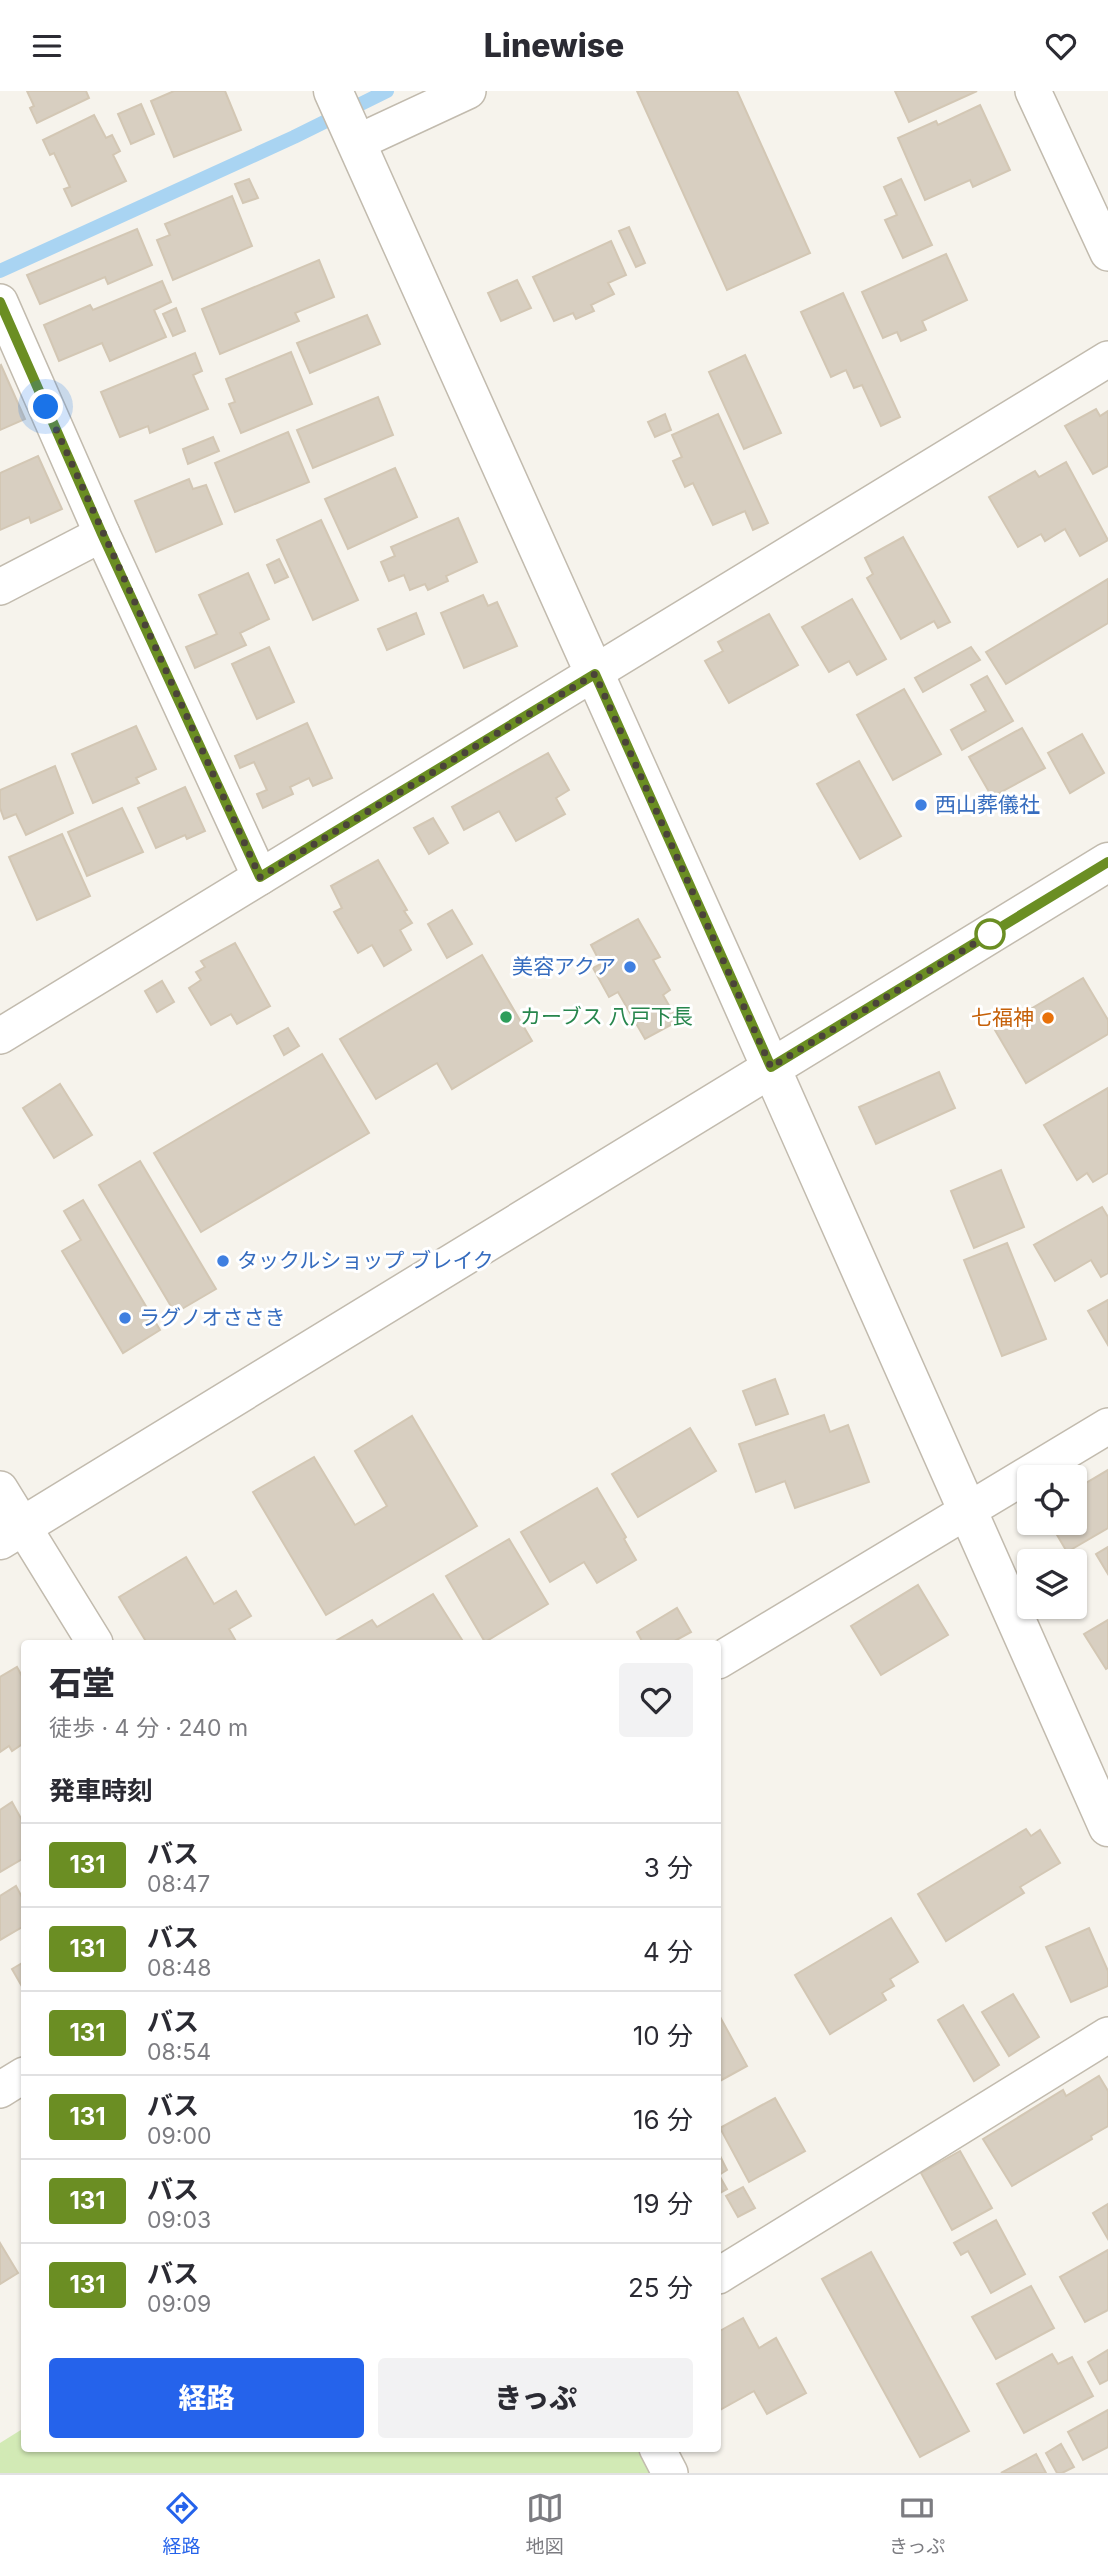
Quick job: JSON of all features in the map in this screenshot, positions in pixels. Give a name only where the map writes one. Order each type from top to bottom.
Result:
[{"type":"street","points":[[333,91],[1108,1826]]},
{"type":"street","points":[[356,143],[468,91]]},
{"type":"street","points":[[1033,91],[1108,253]]},
{"type":"street","points":[[1,305],[102,534],[260,877]]},
{"type":"street","points":[[0,1036],[1108,359]]},
{"type":"street","points":[[0,587],[102,534]]},
{"type":"street","points":[[11,1533],[1108,862]]},
{"type":"street","points":[[721,1659],[1108,1426]]},
{"type":"street","points":[[0,1489],[11,1533],[93,1640]]},
{"type":"street","points":[[721,2274],[1108,2035]]},
{"type":"street","points":[[0,2090],[21,2077]]},
{"type":"street","points":[[659,2452],[670,2473]]},
{"type":"green space","points":[[21,2430],[21,2452],[643,2452],[654,2473],[0,2473],[0,2443]]},
{"type":"building","points":[[27,91],[86,91],[89,98],[37,123],[30,108],[34,106]]},
{"type":"building","points":[[174,91],[225,91],[241,130],[174,157],[151,101]]},
{"type":"building","points":[[637,91],[737,91],[810,253],[727,290]]},
{"type":"building","points":[[895,91],[977,91],[909,122]]},
{"type":"building","points":[[141,104],[154,134],[131,144],[118,114]]},
{"type":"building","points":[[980,105],[1010,170],[973,187],[970,180],[925,200],[898,138],[936,121],[938,125]]},
{"type":"building","points":[[94,115],[106,138],[112,135],[120,151],[113,155],[126,181],[72,206],[64,189],[70,187],[54,153],[50,155],[43,140]]},
{"type":"building","points":[[249,179],[258,198],[243,203],[235,184]]},
{"type":"building","points":[[901,179],[932,245],[903,258],[885,220],[897,215],[884,187]]},
{"type":"building","points":[[232,196],[252,246],[173,280],[157,240],[170,235],[165,224]]},
{"type":"building","points":[[629,227],[645,263],[636,267],[619,231]]},
{"type":"building","points":[[137,229],[152,265],[108,284],[105,277],[40,304],[27,275]]},
{"type":"building","points":[[611,241],[626,275],[608,283],[614,294],[591,305],[594,311],[576,319],[573,313],[554,321],[533,277]]},
{"type":"building","points":[[946,254],[967,300],[922,321],[926,330],[901,341],[897,332],[883,338],[862,292]]},
{"type":"building","points":[[319,260],[334,297],[295,313],[299,321],[220,354],[202,309]]},
{"type":"building","points":[[517,280],[531,308],[501,321],[488,293]]},
{"type":"building","points":[[162,281],[171,302],[154,310],[166,337],[110,361],[102,343],[59,361],[44,325],[90,305],[93,310]]},
{"type":"building","points":[[843,293],[900,417],[881,426],[862,385],[854,388],[846,370],[831,377],[801,312]]},
{"type":"building","points":[[176,308],[185,331],[173,336],[163,314]]},
{"type":"building","points":[[367,315],[380,344],[310,373],[297,343]]},
{"type":"building","points":[[291,352],[312,404],[241,433],[229,404],[235,402],[226,379]]},
{"type":"building","points":[[195,353],[202,371],[193,375],[208,409],[150,433],[148,426],[120,437],[101,392]]},
{"type":"building","points":[[745,355],[781,433],[744,449],[709,372]]},
{"type":"building","points":[[0,366],[25,419],[0,430]]},
{"type":"building","points":[[378,397],[393,435],[313,468],[297,430]]},
{"type":"building","points":[[1096,409],[1100,416],[1108,411],[1108,466],[1093,474],[1065,426]]},
{"type":"building","points":[[665,414],[671,430],[655,437],[648,422]]},
{"type":"building","points":[[718,414],[768,523],[753,530],[745,511],[713,525],[693,483],[685,487],[673,461],[682,457],[672,435]]},
{"type":"building","points":[[288,432],[309,482],[235,512],[215,463]]},
{"type":"building","points":[[213,437],[219,451],[188,464],[183,449]]},
{"type":"building","points":[[38,456],[62,509],[31,523],[29,517],[0,530],[0,473]]},
{"type":"building","points":[[1066,462],[1108,540],[1080,556],[1065,529],[1045,541],[1041,534],[1018,547],[989,497],[1035,471],[1039,477]]},
{"type":"building","points":[[395,468],[417,517],[348,549],[325,499]]},
{"type":"building","points":[[189,479],[193,489],[206,485],[222,524],[156,552],[135,501]]},
{"type":"building","points":[[458,518],[477,562],[446,576],[448,581],[428,590],[425,584],[410,590],[404,575],[389,581],[381,562],[395,556],[391,547]]},
{"type":"building","points":[[321,520],[358,600],[313,620],[277,540]]},
{"type":"building","points":[[903,537],[950,622],[938,628],[934,621],[901,639],[867,578],[873,574],[865,558]]},
{"type":"building","points":[[279,559],[288,577],[275,583],[267,565]]},
{"type":"building","points":[[248,573],[269,619],[240,633],[246,645],[195,668],[186,647],[217,634],[199,595]]},
{"type":"building","points":[[1108,579],[1108,623],[1006,684],[986,652]]},
{"type":"building","points":[[483,595],[488,606],[497,602],[517,646],[464,668],[441,613]]},
{"type":"building","points":[[852,599],[886,659],[857,675],[849,661],[829,672],[802,627]]},
{"type":"building","points":[[416,613],[424,634],[387,650],[378,629]]},
{"type":"building","points":[[769,614],[798,665],[729,703],[705,661],[723,651],[718,642]]},
{"type":"building","points":[[269,647],[294,702],[257,719],[232,664]]},
{"type":"building","points":[[971,647],[980,660],[923,692],[915,678]]},
{"type":"building","points":[[987,676],[1013,721],[962,750],[951,730],[986,711],[971,685]]},
{"type":"building","points":[[904,689],[941,754],[893,780],[857,715]]},
{"type":"building","points":[[307,723],[332,778],[313,786],[309,778],[290,787],[293,794],[263,808],[257,794],[267,790],[254,762],[240,768],[235,756]]},
{"type":"building","points":[[136,726],[156,769],[136,778],[139,783],[93,803],[72,754]]},
{"type":"building","points":[[1022,728],[1045,768],[992,797],[969,757]]},
{"type":"building","points":[[1082,734],[1104,773],[1070,793],[1048,753]]},
{"type":"building","points":[[548,753],[569,790],[556,798],[565,814],[516,841],[499,811],[464,830],[452,807]]},
{"type":"building","points":[[859,761],[901,836],[860,859],[817,784]]},
{"type":"building","points":[[55,766],[73,813],[26,835],[16,814],[4,819],[0,808],[0,790]]},
{"type":"building","points":[[185,787],[205,831],[187,839],[185,835],[156,848],[138,808]]},
{"type":"building","points":[[122,808],[143,852],[87,876],[68,832]]},
{"type":"building","points":[[433,818],[448,843],[429,854],[414,828]]},
{"type":"building","points":[[62,834],[90,896],[37,920],[9,857]]},
{"type":"building","points":[[378,860],[412,923],[400,930],[411,950],[384,966],[372,945],[358,953],[334,912],[342,908],[331,886]]},
{"type":"building","points":[[452,910],[472,944],[447,958],[428,924]]},
{"type":"building","points":[[638,919],[660,957],[653,960],[670,990],[663,995],[678,1021],[645,1039],[618,992],[609,997],[593,968],[601,964],[591,945]]},
{"type":"building","points":[[235,943],[270,1006],[237,1024],[231,1014],[211,1025],[189,988],[201,980],[196,972],[205,967],[201,961]]},
{"type":"building","points":[[482,955],[532,1041],[452,1089],[437,1063],[376,1099],[340,1039]]},
{"type":"building","points":[[1083,978],[1108,1020],[1108,1034],[1026,1083],[995,1030]]},
{"type":"building","points":[[162,981],[174,1002],[157,1012],[145,991]]},
{"type":"building","points":[[288,1028],[299,1046],[284,1055],[274,1036]]},
{"type":"building","points":[[322,1054],[369,1133],[201,1232],[154,1153]]},
{"type":"building","points":[[939,1072],[955,1108],[876,1144],[859,1107]]},
{"type":"building","points":[[60,1084],[92,1135],[54,1158],[23,1108]]},
{"type":"building","points":[[1108,1088],[1108,1173],[1093,1182],[1087,1173],[1077,1180],[1044,1125]]},
{"type":"building","points":[[140,1161],[216,1289],[175,1313],[99,1185]]},
{"type":"building","points":[[1001,1170],[1024,1227],[974,1248],[951,1191]]},
{"type":"building","points":[[83,1200],[160,1330],[123,1353],[62,1251],[81,1240],[64,1211]]},
{"type":"building","points":[[1102,1207],[1108,1217],[1108,1273],[1101,1277],[1091,1260],[1055,1281],[1034,1245]]},
{"type":"building","points":[[1007,1243],[1046,1339],[1002,1356],[964,1260]]},
{"type":"building","points":[[1108,1300],[1108,1345],[1088,1311]]},
{"type":"building","points":[[775,1379],[788,1414],[756,1425],[743,1391]]},
{"type":"building","points":[[824,1415],[830,1432],[848,1425],[869,1482],[795,1508],[785,1481],[756,1492],[739,1444]]},
{"type":"building","points":[[412,1416],[477,1526],[326,1615],[253,1492],[314,1457],[355,1525],[387,1506],[355,1451]]},
{"type":"building","points":[[690,1428],[716,1471],[638,1517],[612,1474]]},
{"type":"building","points":[[1108,1470],[1108,1528],[1072,1549],[1065,1549],[1057,1535],[1087,1535],[1087,1482]]},
{"type":"building","points":[[597,1488],[626,1537],[624,1539],[636,1560],[597,1583],[584,1562],[550,1582],[521,1532]]},
{"type":"building","points":[[509,1539],[548,1604],[488,1640],[484,1640],[446,1576]]},
{"type":"building","points":[[1108,1547],[1108,1574],[1096,1554]]},
{"type":"building","points":[[186,1557],[214,1604],[236,1591],[251,1616],[229,1629],[235,1640],[145,1640],[119,1597]]},
{"type":"building","points":[[918,1585],[948,1635],[881,1675],[851,1626]]},
{"type":"building","points":[[433,1594],[462,1640],[337,1640],[372,1620],[377,1627]]},
{"type":"building","points":[[677,1608],[691,1632],[676,1640],[641,1640],[637,1632]]},
{"type":"building","points":[[1108,1620],[1108,1668],[1106,1669],[1084,1634]]},
{"type":"building","points":[[17,1667],[21,1674],[21,1745],[12,1751],[9,1746],[0,1752],[0,1677]]},
{"type":"building","points":[[12,1802],[21,1818],[21,1860],[0,1872],[0,1810]]},
{"type":"building","points":[[1026,1829],[1031,1836],[1040,1830],[1060,1863],[1020,1887],[1024,1893],[946,1941],[918,1894]]},
{"type":"building","points":[[16,1886],[21,1895],[21,1928],[0,1940],[0,1896]]},
{"type":"building","points":[[891,1918],[918,1962],[890,1979],[894,1986],[882,1993],[886,2000],[830,2034],[795,1975]]},
{"type":"building","points":[[1089,1928],[1108,1971],[1108,1986],[1071,2002],[1046,1947]]},
{"type":"building","points":[[21,1964],[21,1985],[12,1969]]},
{"type":"building","points":[[1013,1994],[1039,2037],[1009,2056],[982,2012]]},
{"type":"building","points":[[963,2005],[999,2065],[974,2081],[938,2020]]},
{"type":"building","points":[[721,2019],[747,2066],[721,2080]]},
{"type":"building","points":[[1099,2076],[1108,2091],[1108,2126],[1091,2136],[1092,2139],[1012,2186],[983,2139],[1063,2090],[1066,2096]]},
{"type":"building","points":[[775,2098],[805,2151],[749,2182],[721,2127]]},
{"type":"building","points":[[960,2151],[992,2208],[952,2230],[921,2173]]},
{"type":"building","points":[[721,2158],[727,2170],[721,2174]]},
{"type":"building","points":[[721,2178],[727,2189],[721,2192]]},
{"type":"building","points":[[743,2187],[755,2208],[738,2217],[726,2196]]},
{"type":"building","points":[[1108,2204],[1108,2239],[1093,2213]]},
{"type":"building","points":[[996,2220],[1025,2274],[991,2293],[968,2251],[961,2255],[954,2243]]},
{"type":"building","points":[[0,2243],[18,2273],[0,2284]]},
{"type":"building","points":[[1108,2250],[1108,2310],[1085,2322],[1060,2277]]},
{"type":"building","points":[[871,2252],[969,2431],[920,2457],[822,2279]]},
{"type":"building","points":[[1031,2286],[1054,2328],[996,2359],[972,2317]]},
{"type":"building","points":[[743,2318],[759,2348],[776,2338],[806,2393],[767,2414],[754,2391],[721,2409],[721,2330]]},
{"type":"building","points":[[1108,2350],[1108,2380],[1100,2384],[1088,2362]]},
{"type":"building","points":[[1052,2354],[1058,2364],[1072,2357],[1093,2396],[1024,2433],[997,2384]]},
{"type":"building","points":[[1108,2410],[1108,2447],[1083,2460],[1068,2432]]},
{"type":"building","points":[[1061,2444],[1074,2467],[1057,2473],[1046,2453]]},
{"type":"building","points":[[1036,2454],[1046,2473],[1001,2473]]},
{"type":"waterway","points":[[0,271],[294,137],[387,91]]},
{"type":"bus line","name":"131","points":[[0,302],[102,534],[260,877],[595,674],[771,1067],[1108,862]]},
{"type":"place","name":"西山葬儀社","points":[[921,805]]},
{"type":"place","name":"美容アクア","points":[[630,967]]},
{"type":"place","name":"カーブス 八戸下長","points":[[506,1017]]},
{"type":"place","name":"七福神","points":[[1048,1018]]},
{"type":"place","name":"タックルショップ ブレイク","points":[[223,1261]]},
{"type":"place","name":"ラグノオささき","points":[[125,1318]]},
{"type":"route","points":[[46,407],[260,877],[595,674],[771,1067],[990,934]]}]
